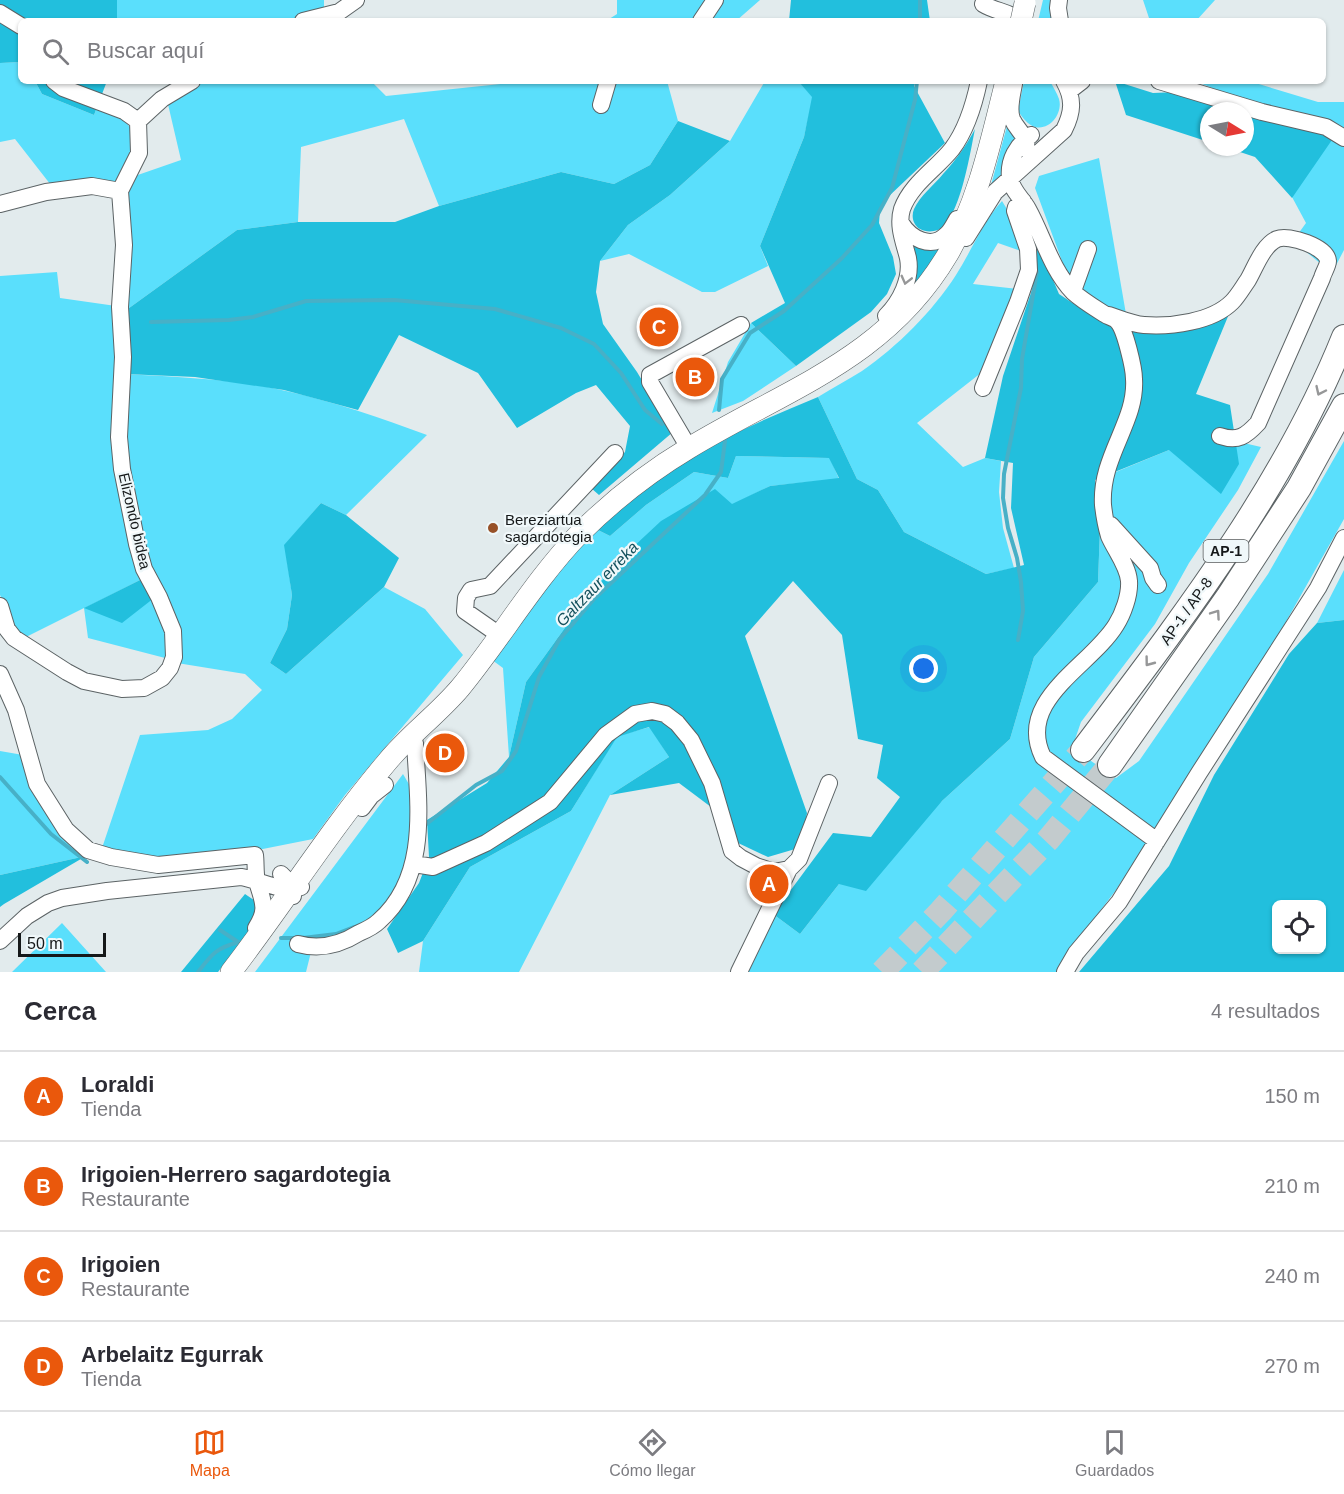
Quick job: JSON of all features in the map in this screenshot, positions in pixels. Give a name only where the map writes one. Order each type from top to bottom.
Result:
[{"type":"highway","name":"AP-1 / AP-8","points":[[1083,750],[1178,623],[1257,505],[1304,425],[1344,337]]},
{"type":"highway","name":"AP-1 / AP-8","points":[[1110,765],[1228,597],[1299,488],[1344,406]]},
{"type":"main road","points":[[246,972],[432,718],[460,687],[498,634],[580,533],[640,481],[689,447],[803,386],[871,342],[911,306],[929,284],[949,252],[969,212],[981,180],[1005,84]]},
{"type":"main road","points":[[231,972],[386,764],[415,731],[432,718]]},
{"type":"street","points":[[315,18],[339,12],[356,0]]},
{"type":"street","points":[[703,18],[716,0]]},
{"type":"street","points":[[1059,0],[1060,18]]},
{"type":"street","points":[[0,13],[18,24]]},
{"type":"street","points":[[58,84],[124,111],[138,121]]},
{"type":"street","points":[[0,204],[46,192],[92,186],[120,191],[139,153],[138,121],[162,99],[187,84]]},
{"type":"street","points":[[601,105],[607,84]]},
{"type":"street","points":[[803,386],[823,364],[870,331],[898,302],[909,265],[901,235],[901,215],[906,201],[952,148],[974,102],[978,84]]},
{"type":"street","points":[[901,223],[904,230],[914,238],[926,241],[939,240],[950,230],[957,218],[972,176],[995,84]]},
{"type":"street","points":[[983,387],[1029,270],[1028,249],[1015,211],[1021,198],[1026,163],[1026,136],[1013,121],[1011,114],[1015,84]]},
{"type":"street","points":[[871,342],[880,341],[893,332],[922,306],[953,264],[978,217],[995,192],[1058,137],[1068,123],[1076,84]]},
{"type":"street","points":[[1169,84],[1262,112],[1326,127],[1344,138]]},
{"type":"street","points":[[1068,123],[1053,133],[1026,136],[1013,155],[1010,177],[1014,190],[1021,198],[1063,281],[1097,310],[1118,322],[1130,354],[1135,380],[1129,416],[1115,444],[1104,477],[1103,506],[1108,533],[1129,581],[1126,602],[1117,623],[1106,639],[1047,699],[1036,726],[1037,740],[1043,757],[1157,841]]},
{"type":"street","name":"Elizondo bidea","points":[[0,606],[7,629],[14,638],[84,681],[122,689],[144,688],[162,678],[170,668],[174,657],[172,631],[159,597],[144,569],[137,544],[122,469],[119,437],[123,357],[120,307],[124,245],[120,191]]},
{"type":"street","points":[[995,192],[1000,191],[1021,198]]},
{"type":"street","points":[[1097,310],[1126,322],[1144,325],[1170,324],[1198,319],[1216,313],[1232,302],[1266,250],[1276,239],[1289,237],[1325,253],[1328,261],[1322,278],[1258,423],[1246,436],[1228,439],[1220,436]]},
{"type":"street","points":[[1072,291],[1088,249]]},
{"type":"street","points":[[689,447],[650,382],[650,375],[741,326]]},
{"type":"street","points":[[498,634],[465,611],[466,598],[471,590],[490,586],[615,453]]},
{"type":"street","points":[[1106,519],[1149,568],[1158,585]]},
{"type":"street","points":[[1065,972],[1076,953],[1119,902],[1198,773],[1318,588],[1344,538]]},
{"type":"street","points":[[0,674],[16,710],[36,784],[66,830],[88,849],[111,857],[158,865],[255,855],[257,880],[264,901],[264,910],[260,922],[224,972]]},
{"type":"street","points":[[414,864],[433,867],[486,843],[550,802],[606,735],[635,714],[652,711],[665,714],[677,723],[691,740],[712,783],[732,850],[756,866],[774,872],[789,869]]},
{"type":"street","points":[[298,944],[327,947],[353,937],[379,922],[396,902],[414,864],[418,845],[415,743]]},
{"type":"street","points":[[739,972],[789,869],[799,859],[829,783]]},
{"type":"street","points":[[238,972],[292,888],[371,796],[385,785]]},
{"type":"street","points":[[0,941],[27,916],[48,903],[62,898],[241,877],[285,889],[292,888]]},
{"type":"shaded area","points":[[0,0],[117,0],[117,18],[18,18],[18,62],[0,63]]},
{"type":"shaded area","points":[[117,0],[324,0],[324,10],[300,18],[117,18]]},
{"type":"shaded area","points":[[617,0],[760,0],[739,18],[611,18],[617,14]]},
{"type":"shaded area","points":[[791,0],[927,0],[930,18],[789,18]]},
{"type":"shaded area","points":[[1043,0],[1054,0],[1056,18],[1039,18]]},
{"type":"shaded area","points":[[1143,0],[1215,0],[1199,18],[1149,18]]},
{"type":"shaded area","points":[[18,62],[18,84],[37,84],[42,94],[94,115],[98,105],[125,122],[134,134],[135,151],[121,182],[54,189],[15,139],[0,142],[0,63]]},
{"type":"shaded area","points":[[37,84],[106,84],[94,115],[42,94]]},
{"type":"shaded area","points":[[197,84],[374,84],[386,96],[501,84],[668,84],[678,121],[650,165],[614,184],[561,172],[439,206],[404,119],[301,147],[298,222],[237,230],[125,311],[124,192],[132,177],[181,160],[167,100]]},
{"type":"shaded area","points":[[763,84],[801,84],[813,97],[804,137],[760,246],[768,266],[715,292],[702,292],[629,254],[600,261],[628,225],[670,195],[730,141]]},
{"type":"shaded area","points":[[801,84],[915,84],[945,143],[888,197],[880,210],[879,223],[893,257],[896,274],[887,294],[871,312],[796,366],[751,323],[785,303],[760,246],[804,137],[812,97]]},
{"type":"shaded area","points":[[1023,84],[1052,84],[1060,104],[1057,115],[1051,123],[1041,127],[1032,126],[1018,111]]},
{"type":"shaded area","points":[[1116,84],[1124,84],[1153,93],[1177,92],[1215,102],[1200,102],[1200,139],[1126,115]]},
{"type":"shaded area","points":[[1202,84],[1259,84],[1318,102],[1344,102],[1344,250],[1332,273],[1293,241],[1306,223],[1292,197],[1259,107],[1254,105],[1254,102],[1247,102]]},
{"type":"shaded area","points":[[1254,112],[1322,130],[1334,137],[1292,198],[1252,156],[1254,156]]},
{"type":"shaded area","points":[[678,121],[730,141],[670,195],[628,225],[600,261],[596,292],[603,324],[637,372],[673,432],[599,495],[591,488],[625,452],[630,426],[596,385],[576,393],[517,428],[478,373],[399,335],[358,410],[284,390],[195,377],[125,374],[125,311],[237,230],[298,222],[395,222],[439,206],[561,172],[614,184],[650,165]]},
{"type":"shaded area","points":[[1007,126],[1019,137],[1005,174],[990,189]]},
{"type":"shaded area","points":[[975,129],[963,185],[946,224],[938,230],[920,229],[914,223],[913,217],[917,204],[956,158]]},
{"type":"shaded area","points":[[1099,158],[1126,314],[1106,308],[1069,280],[1035,188],[1039,176]]},
{"type":"shaded area","points":[[1002,201],[1013,219],[1021,251],[998,243],[973,284],[1019,289],[986,369],[917,423],[963,467],[985,458],[1001,461],[999,492],[1003,528],[1014,568],[986,574],[904,532],[878,490],[857,479],[818,397],[875,361],[925,315],[947,289],[983,227]]},
{"type":"shaded area","points":[[1026,216],[1059,294],[1083,310],[1133,327],[1229,314],[1196,394],[1230,405],[1239,464],[1221,494],[1169,450],[1095,480],[1100,528],[1098,582],[1034,657],[1010,739],[942,801],[866,891],[839,884],[800,934],[773,914],[833,833],[871,837],[900,797],[877,778],[883,745],[858,739],[842,635],[793,581],[745,636],[807,813],[802,847],[768,857],[736,842],[723,816],[679,783],[610,795],[669,757],[649,727],[617,737],[571,811],[470,867],[423,941],[398,953],[387,929],[419,883],[429,857],[427,820],[487,783],[509,757],[526,682],[572,618],[616,563],[661,521],[715,489],[732,504],[770,486],[839,478],[829,458],[736,456],[728,478],[694,472],[646,505],[610,536],[594,528],[628,497],[672,467],[744,429],[818,397],[857,479],[878,490],[904,532],[986,574],[1024,565],[1011,508],[1013,463],[985,458],[1003,376],[1037,275]]},
{"type":"shaded area","points":[[912,245],[943,245],[913,290]]},
{"type":"shaded area","points":[[57,272],[60,298],[116,306],[119,469],[140,580],[85,608],[154,598],[165,622],[169,659],[88,638],[84,608],[22,639],[0,595],[0,276]]},
{"type":"shaded area","points":[[751,323],[796,366],[743,401],[712,413],[728,362]]},
{"type":"shaded area","points":[[125,374],[206,379],[266,387],[340,405],[427,435],[346,515],[321,503],[285,545],[292,595],[287,629],[270,663],[286,674],[384,587],[425,609],[463,655],[345,795],[313,839],[192,860],[101,851],[140,735],[208,730],[232,719],[262,690],[245,674],[177,663],[146,561],[123,445]]},
{"type":"shaded area","points":[[1235,441],[1261,447],[1238,490],[1189,563],[1155,624],[1081,722],[1072,748],[1116,778],[1139,761],[1268,574],[1344,441],[1344,519],[1279,634],[1116,890],[1062,961],[1061,972],[744,972],[773,914],[800,934],[839,884],[942,801],[1010,739],[1034,657],[1098,582],[1100,528],[1111,515],[1111,474],[1169,450]]},
{"type":"shaded area","points":[[736,456],[830,458],[839,479],[770,486],[616,563],[572,618],[526,682],[509,757],[503,668],[488,657],[594,528],[610,536],[646,505],[694,472],[728,478]]},
{"type":"shaded area","points":[[321,503],[346,515],[399,558],[384,587],[286,674],[270,663],[287,629],[292,595],[284,545]]},
{"type":"shaded area","points":[[1344,570],[1344,620],[1317,623]]},
{"type":"shaded area","points":[[140,580],[154,598],[122,623],[84,608]]},
{"type":"shaded area","points":[[1344,620],[1344,972],[1079,972],[1169,866],[1214,775],[1289,654],[1317,623]]},
{"type":"shaded area","points":[[650,727],[669,757],[610,795],[519,972],[419,972],[423,941],[470,867],[571,811],[617,736]]},
{"type":"shaded area","points":[[0,751],[23,755],[86,856],[0,875]]},
{"type":"shaded area","points":[[403,774],[410,786],[413,836],[398,888],[371,921],[313,944],[306,972],[255,972]]},
{"type":"shaded area","points":[[86,856],[4,904],[0,907],[0,875]]},
{"type":"shaded area","points":[[245,894],[261,905],[254,924],[218,972],[181,972]]},
{"type":"shaded area","points":[[62,923],[106,972],[12,972]]},
{"type":"waterway","name":"Galtzaur erreka","points":[[920,0],[920,18]]},
{"type":"waterway","name":"Galtzaur erreka","points":[[719,410],[722,379],[750,333],[784,311],[842,258],[872,225],[892,188],[915,100],[917,84]]},
{"type":"waterway","points":[[1018,640],[1023,611],[1021,582],[1003,498],[1004,474],[1021,388],[1022,359],[1037,272]]},
{"type":"waterway","points":[[151,322],[229,320],[253,317],[306,301],[394,300],[495,309],[561,328],[594,344],[621,373],[645,410],[662,424]]},
{"type":"waterway","name":"Galtzaur erreka","points":[[424,826],[476,785],[502,771],[516,751],[539,677],[559,640],[594,599],[705,495],[721,472],[725,441]]},
{"type":"waterway","points":[[0,777],[51,834],[87,862]]},
{"type":"waterway","name":"Galtzaur erreka","points":[[303,938],[336,934],[354,927]]},
{"type":"waterway","points":[[220,930],[238,942]]},
{"type":"waterway","name":"Galtzaur erreka","points":[[281,938],[295,938]]},
{"type":"waterway","name":"Galtzaur erreka","points":[[198,972],[215,952],[239,942]]},
{"type":"tunnel","points":[[882,972],[941,911],[1083,750]]},
{"type":"tunnel","points":[[922,972],[1048,840],[1110,765]]},
{"type":"place","name":"Irigoien","points":[[659,327]]},
{"type":"place","name":"Irigoien-Herrero sagardotegia","points":[[695,377]]},
{"type":"place","name":"Bereziartua sagardotegia","points":[[493,528]]},
{"type":"place","name":"Arbelaitz Egurrak","points":[[445,753]]},
{"type":"place","name":"Loraldi","points":[[769,884]]}]
